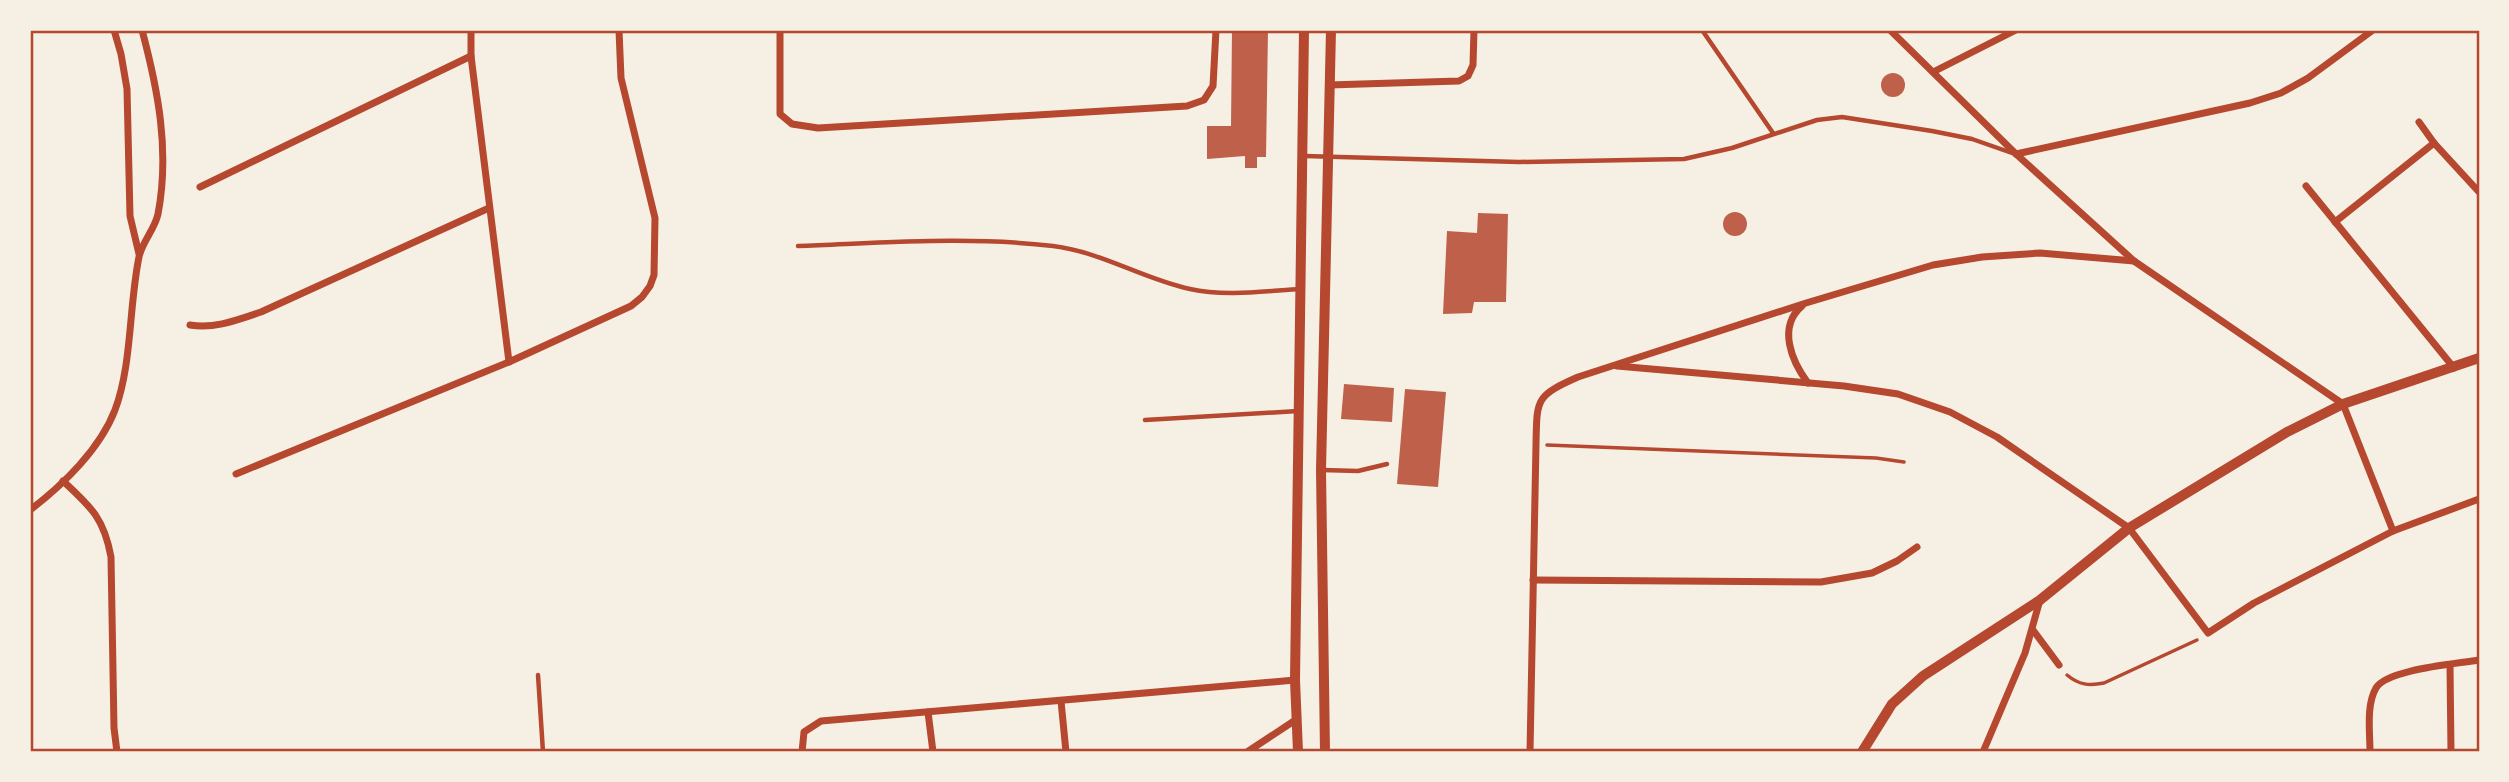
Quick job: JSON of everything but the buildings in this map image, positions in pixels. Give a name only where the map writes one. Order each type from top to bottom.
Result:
[{"type":"street","points":[[114,30],[127,89],[130,216],[139,254]]},
{"type":"street","points":[[30,510],[63,481],[104,432],[116,408],[124,371],[139,254],[158,216],[164,162],[155,79],[142,30]]},
{"type":"street","points":[[471,30],[471,57],[509,362]]},
{"type":"street","points":[[236,474],[509,362],[631,306],[642,298],[654,275],[655,218],[621,78],[619,30]]},
{"type":"street","points":[[780,30],[780,114],[792,124],[818,128],[1187,106],[1204,100],[1213,86],[1216,30]]},
{"type":"street","points":[[1299,752],[1295,680],[1304,30]]},
{"type":"street","points":[[1325,752],[1321,470],[1331,30]]},
{"type":"street","points":[[1329,85],[1459,80],[1468,76],[1473,65],[1475,30]]},
{"type":"street","points":[[1890,30],[2016,154],[2134,261],[2343,404],[2393,531]]},
{"type":"street","points":[[1933,72],[2016,30]]},
{"type":"street","points":[[2016,154],[2250,103],[2281,93],[2308,78],[2373,30]]},
{"type":"street","points":[[200,187],[471,57]]},
{"type":"street","points":[[2418,122],[2434,144],[2479,192]]},
{"type":"street","points":[[2335,222],[2434,144]]},
{"type":"street","points":[[2306,186],[2454,368]]},
{"type":"street","points":[[190,325],[201,327],[225,324],[261,312],[489,208]]},
{"type":"street","points":[[1530,752],[1536,418],[1542,397],[1577,377],[1933,265],[1982,257],[2040,253],[2134,261]]},
{"type":"street","points":[[1806,303],[1794,313],[1789,329],[1790,350],[1796,367],[1808,383]]},
{"type":"street","points":[[1862,752],[1892,704],[1923,676],[2040,600],[2129,528],[2287,432],[2343,404],[2479,358]]},
{"type":"street","points":[[1618,366],[1898,394],[1950,412],[1997,437],[2129,528],[2208,633],[2254,603],[2393,531],[2479,499]]},
{"type":"street","points":[[63,481],[92,509],[107,537],[111,557],[114,729],[117,752]]},
{"type":"street","points":[[1534,580],[1821,582],[1872,573],[1897,561],[1917,547]]},
{"type":"street","points":[[1983,752],[2033,630],[2040,600]]},
{"type":"street","points":[[2033,630],[2059,665]]},
{"type":"street","points":[[2370,752],[2371,700],[2377,685],[2389,677],[2479,660]]},
{"type":"street","points":[[2450,665],[2451,752]]},
{"type":"street","points":[[802,752],[804,732],[821,721],[1295,680]]},
{"type":"street","points":[[1061,701],[1066,752]]},
{"type":"street","points":[[928,712],[933,752]]},
{"type":"street","points":[[1247,752],[1297,719]]},
{"type":"lane","points":[[1702,30],[1773,133]]},
{"type":"lane","points":[[1304,156],[1519,162],[1660,160],[1706,155],[1817,120],[1842,117],[1972,139],[2016,154]]},
{"type":"lane","points":[[798,246],[943,241],[1055,246],[1110,260],[1189,289],[1234,292],[1302,289]]},
{"type":"lane","points":[[1145,420],[1299,411]]},
{"type":"lane","points":[[1321,470],[1358,471],[1387,464]]},
{"type":"lane","points":[[538,675],[543,752]]},
{"type":"path","points":[[1536,444],[1876,457],[1904,462]]},
{"type":"path","points":[[2059,665],[2068,677],[2092,686],[2139,668],[2208,633]]}]
